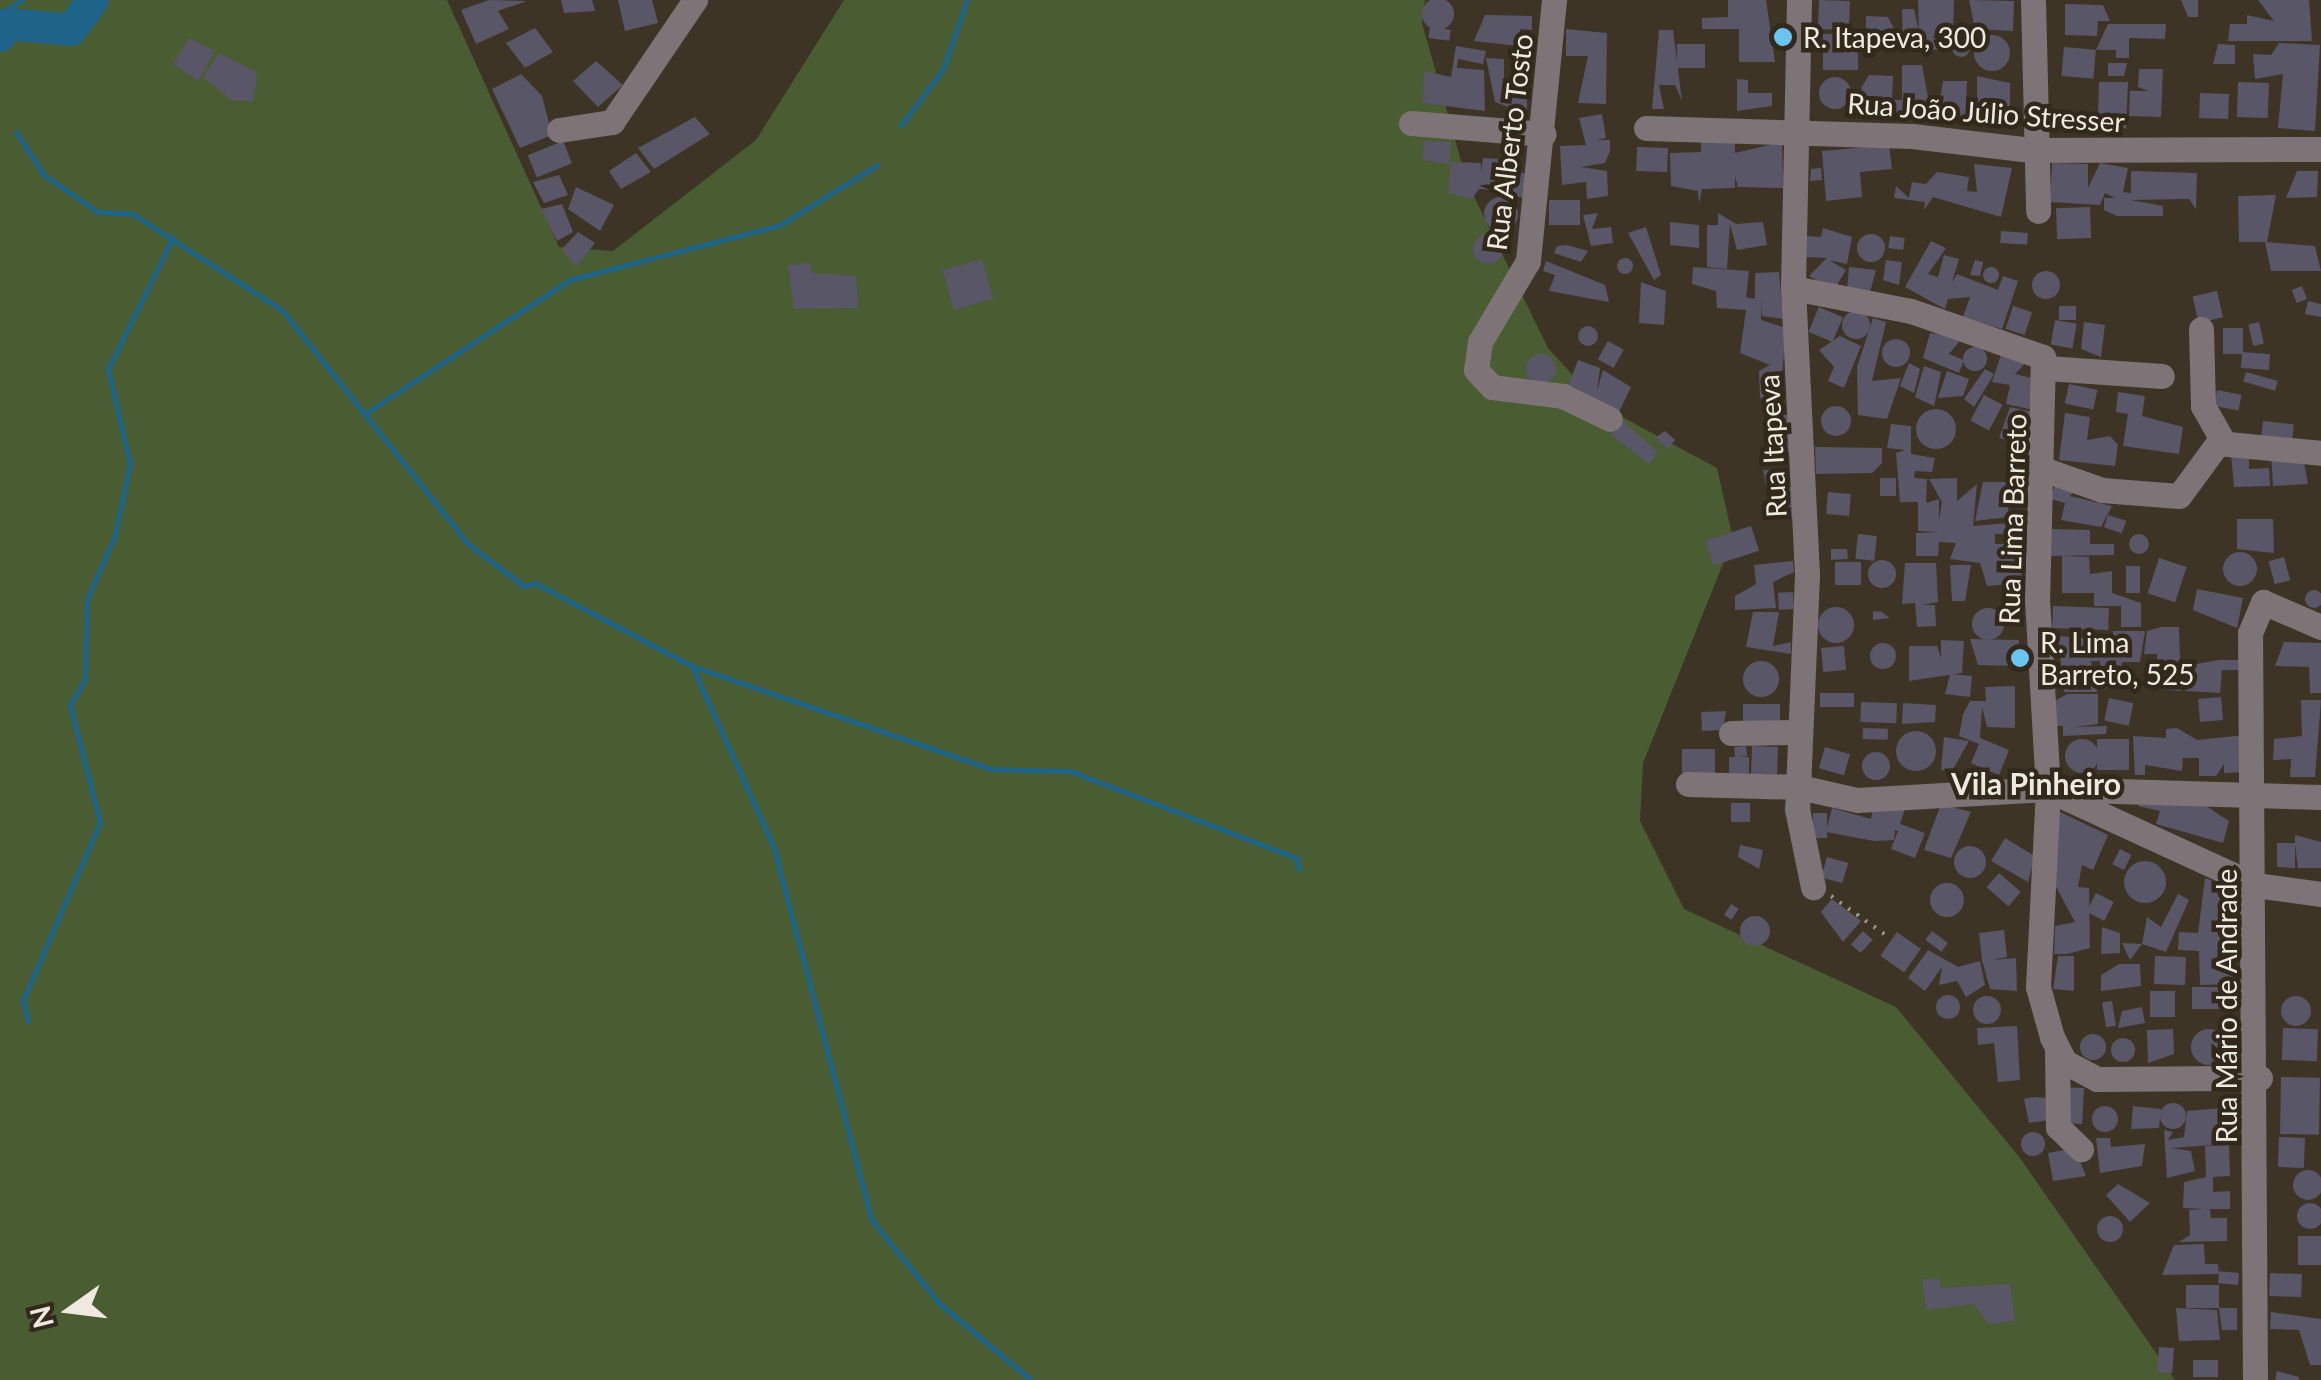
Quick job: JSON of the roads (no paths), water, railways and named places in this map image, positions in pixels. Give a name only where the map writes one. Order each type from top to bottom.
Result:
[{"type":"street","points":[[559,130],[612,122],[695,0]]},
{"type":"street","name":"Rua Alberto Tosto","points":[[1554,0],[1544,134],[1528,261],[1480,342],[1476,370],[1492,387],[1563,396],[1610,420]]},
{"type":"street","name":"Rua Itapeva","points":[[1800,0],[1793,288],[1807,575],[1798,732],[1799,787],[1813,887]]},
{"type":"street","points":[[2033,0],[2031,150],[2038,211]]},
{"type":"street","points":[[1411,123],[1544,134]]},
{"type":"street","name":"Rua João Júlio Stresser","points":[[1646,128],[1796,130],[2031,150],[2321,149]]},
{"type":"street","points":[[1793,288],[1911,311],[2045,362],[2162,376]]},
{"type":"street","points":[[2201,329],[2204,406],[2224,443]]},
{"type":"street","name":"Rua Lima Barreto","points":[[2045,362],[2040,468],[2048,789],[2038,986],[2057,1048],[2058,1128],[2080,1149]]},
{"type":"street","points":[[2224,443],[2321,453]]},
{"type":"street","points":[[2040,468],[2102,490],[2180,496],[2224,443]]},
{"type":"street","name":"Rua Mário de Andrade","points":[[2255,1380],[2260,1078],[2250,632],[2262,602],[2321,627]]},
{"type":"street","points":[[1731,733],[1798,732]]},
{"type":"street","points":[[1688,784],[1799,787],[1857,800],[2048,789],[2255,791],[2321,797]]},
{"type":"street","points":[[2048,789],[2256,886],[2321,894]]},
{"type":"street","points":[[2057,1048],[2097,1080],[2260,1078]]},
{"type":"waterway","points":[[8,24],[9,8],[22,0]]},
{"type":"waterway","points":[[0,36],[8,24],[71,30],[93,0]]},
{"type":"waterway","points":[[901,125],[943,69],[967,0]]},
{"type":"waterway","points":[[16,132],[44,175],[98,212],[133,214],[282,310],[468,544],[524,586],[535,583],[692,666],[991,769],[1070,771],[1297,858],[1299,869]]},
{"type":"waterway","points":[[366,413],[569,280],[780,225],[877,165]]},
{"type":"waterway","points":[[28,1021],[23,1000],[100,822],[70,705],[85,679],[87,599],[115,535],[130,463],[108,369],[173,237]]},
{"type":"waterway","points":[[692,666],[774,848],[871,1219],[939,1303],[1031,1380]]},
{"type":"place","name":"R. Itapeva, 300","points":[[1783,37]]},
{"type":"place","name":"R. Lima Barreto, 525","points":[[2020,658]]},
{"type":"district","name":"Vila Pinheiro","points":[[2036,783]]}]
